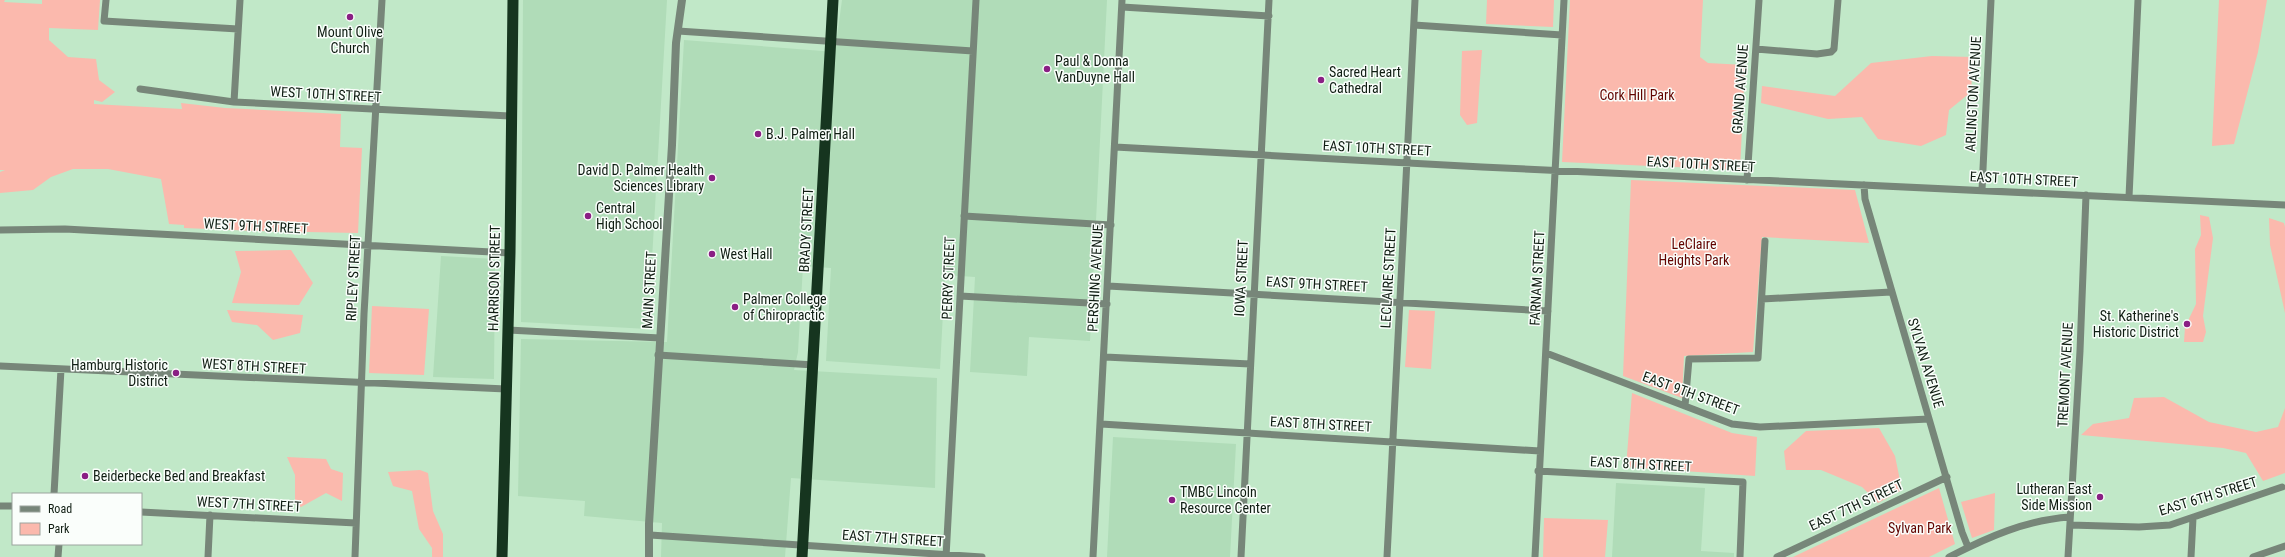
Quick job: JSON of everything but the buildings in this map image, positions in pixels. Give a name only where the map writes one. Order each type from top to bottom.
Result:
[{"type":"highway","name":"HARRISON STREET","points":[[502,557],[510,253],[513,0]]},
{"type":"highway","name":"BRADY STREET","points":[[802,557],[834,0]]},
{"type":"street","points":[[106,0],[104,22],[238,29]]},
{"type":"street","points":[[234,102],[240,0]]},
{"type":"street","name":"RIPLEY STREET","points":[[355,557],[361,384],[382,0]]},
{"type":"street","name":"MAIN STREET","points":[[649,557],[649,524],[658,355],[678,31],[682,0]]},
{"type":"street","name":"PERRY STREET","points":[[946,556],[976,0]]},
{"type":"street","name":"IOWA STREET","points":[[1241,557],[1246,433],[1270,0]]},
{"type":"street","name":"LECLAIRE STREET","points":[[1387,557],[1415,0]]},
{"type":"street","name":"FARNAM STREET","points":[[1535,557],[1538,471],[1546,353],[1564,0]]},
{"type":"street","name":"GRAND AVENUE","points":[[1747,180],[1759,0]]},
{"type":"street","points":[[1756,49],[1817,54],[1831,52],[1834,49],[1838,0]]},
{"type":"street","name":"ARLINGTON AVENUE","points":[[1982,190],[1991,0]]},
{"type":"street","points":[[2128,197],[2138,0]]},
{"type":"street","points":[[1122,4],[1269,16]]},
{"type":"street","name":"PERSHING AVENUE","points":[[1093,557],[1105,356],[1122,4]]},
{"type":"street","points":[[1414,25],[1562,35]]},
{"type":"street","points":[[678,31],[973,51]]},
{"type":"street","name":"WEST 10TH STREET","points":[[140,89],[234,102],[511,116]]},
{"type":"street","name":"EAST 10TH STREET","points":[[1115,147],[1407,163],[2128,197],[2285,206]]},
{"type":"street","name":"SYLVAN AVENUE","points":[[1864,185],[1865,199],[1891,292],[1968,547]]},
{"type":"street","name":"TREMONT AVENUE","points":[[2068,557],[2080,351],[2086,195]]},
{"type":"street","points":[[964,216],[1111,225]]},
{"type":"street","name":"WEST 9TH STREET","points":[[0,230],[65,229],[510,253]]},
{"type":"street","points":[[1685,406],[1689,359],[1758,358],[1766,240]]},
{"type":"street","name":"EAST 9TH STREET","points":[[1108,286],[1548,311]]},
{"type":"street","points":[[1762,299],[1891,292]]},
{"type":"street","points":[[960,296],[1107,304]]},
{"type":"street","points":[[508,330],[660,338]]},
{"type":"street","name":"EAST 9TH STREET","points":[[1546,353],[1732,424],[1760,427],[1929,419]]},
{"type":"street","points":[[658,355],[814,365]]},
{"type":"street","points":[[1105,356],[1250,364]]},
{"type":"street","name":"WEST 8TH STREET","points":[[0,366],[361,384],[506,389]]},
{"type":"street","points":[[54,493],[61,369]]},
{"type":"street","name":"EAST 8TH STREET","points":[[1101,424],[1540,451]]},
{"type":"street","name":"EAST 8TH STREET","points":[[1538,471],[1744,482],[1740,557]]},
{"type":"street","name":"EAST 7TH STREET","points":[[1778,557],[1947,477]]},
{"type":"street","name":"EAST 6TH STREET","points":[[1949,557],[2009,529],[2042,520],[2139,527],[2170,525],[2282,487]]},
{"type":"street","points":[[0,506],[12,506]]},
{"type":"street","name":"WEST 7TH STREET","points":[[142,512],[356,523]]},
{"type":"street","points":[[208,557],[210,515]]},
{"type":"street","points":[[2191,557],[2193,518]]},
{"type":"street","points":[[650,535],[802,545]]},
{"type":"street","points":[[58,557],[59,545]]},
{"type":"street","name":"EAST 7TH STREET","points":[[802,545],[946,556],[982,557]]},
{"type":"street","points":[[2253,557],[2285,546]]},
{"type":"shaded area","name":"Central High School","points":[[523,0],[667,0],[648,329],[521,322]]},
{"type":"shaded area","name":"Palmer College of Chiropractic","points":[[842,0],[1107,0],[1090,341],[1029,337],[1027,376],[970,372],[975,277],[945,275],[940,369],[826,361],[831,268],[803,266],[798,352],[794,370],[937,378],[935,488],[791,478],[785,557],[661,557],[662,523],[584,516],[585,501],[518,496],[521,339],[667,342],[684,40],[835,52]]},
{"type":"shaded area","points":[[441,256],[495,259],[494,379],[433,377]]},
{"type":"shaded area","name":"TMBC Lincoln Resource Center","points":[[1113,437],[1236,444],[1230,557],[1107,557]]},
{"type":"shaded area","points":[[1616,483],[1705,488],[1701,551],[1734,553],[1734,557],[1612,557]]},
{"type":"green space","points":[[0,0],[5,0],[4,2],[42,4],[42,0],[100,0],[98,30],[49,28],[49,40],[68,57],[96,59],[99,80],[115,92],[102,102],[94,100],[94,104],[182,109],[181,103],[225,108],[341,114],[340,147],[362,148],[358,233],[306,233],[184,228],[184,225],[169,224],[161,179],[108,169],[73,169],[51,177],[33,190],[0,193],[0,172],[5,170],[0,170]]},
{"type":"green space","points":[[1487,0],[1554,0],[1553,27],[1486,24]]},
{"type":"green space","name":"Cork Hill Park","points":[[1570,0],[1703,0],[1700,57],[1708,63],[1745,65],[1740,170],[1562,162]]},
{"type":"green space","points":[[2219,0],[2267,0],[2258,52],[2234,144],[2212,146]]},
{"type":"green space","points":[[1482,50],[1477,123],[1467,125],[1460,115],[1462,51]]},
{"type":"green space","points":[[1932,56],[1973,57],[1971,92],[1949,110],[1946,135],[1921,146],[1878,139],[1862,117],[1828,119],[1761,103],[1762,86],[1835,96],[1871,63]]},
{"type":"green space","name":"LeClaire Heights Park","points":[[1631,180],[1855,190],[1869,243],[1762,237],[1753,352],[1684,356],[1682,398],[1623,376]]},
{"type":"green space","points":[[2200,215],[2209,217],[2213,238],[2203,316],[2206,332],[2203,342],[2184,342],[2185,327],[2196,304],[2195,249],[2201,235]]},
{"type":"green space","points":[[2269,218],[2284,223],[2285,227],[2285,313],[2270,245]]},
{"type":"green space","points":[[291,250],[313,283],[299,305],[232,303],[241,272],[235,251]]},
{"type":"green space","points":[[372,306],[429,309],[424,375],[369,373]]},
{"type":"green space","points":[[227,310],[303,315],[300,333],[273,340],[257,325],[232,322]]},
{"type":"green space","points":[[1409,310],[1435,311],[1431,369],[1405,367]]},
{"type":"green space","points":[[1632,393],[1732,433],[1757,437],[1755,476],[1626,467]]},
{"type":"green space","points":[[2164,397],[2209,422],[2256,432],[2278,427],[2285,408],[2285,473],[2263,481],[2246,453],[2223,448],[2081,435],[2093,424],[2129,418],[2134,398]]},
{"type":"green space","points":[[1879,428],[1895,456],[1902,490],[1878,503],[1862,487],[1821,470],[1786,470],[1784,451],[1806,431]]},
{"type":"green space","points":[[287,457],[326,459],[331,469],[343,473],[342,501],[326,493],[301,507],[295,504],[295,475]]},
{"type":"green space","points":[[420,470],[428,473],[433,511],[443,534],[443,557],[432,557],[432,548],[419,529],[412,491],[393,486],[388,472]]},
{"type":"green space","name":"Sylvan Park","points":[[1939,488],[1955,544],[1929,557],[1793,557]]},
{"type":"green space","name":"Sylvan Park","points":[[1995,493],[1994,530],[1972,538],[1961,502]]},
{"type":"green space","points":[[1544,518],[1608,520],[1605,557],[1543,557]]},
{"type":"place","name":"Mount Olive Church","points":[[350,17]]},
{"type":"place","name":"Paul & Donna VanDuyne Hall","points":[[1047,69]]},
{"type":"place","name":"Sacred Heart Cathedral","points":[[1321,80]]},
{"type":"place","name":"B.J. Palmer Hall","points":[[758,134]]},
{"type":"place","name":"David D. Palmer Health Sciences Library","points":[[712,178]]},
{"type":"place","name":"Central High School","points":[[588,216]]},
{"type":"place","name":"West Hall","points":[[712,254]]},
{"type":"place","name":"Palmer College of Chiropractic","points":[[735,307]]},
{"type":"place","name":"St. Katherine's Historic District","points":[[2187,324]]},
{"type":"place","name":"Hamburg Historic District","points":[[176,373]]},
{"type":"place","name":"Beiderbecke Bed and Breakfast","points":[[85,476]]},
{"type":"place","name":"Lutheran East Side Mission","points":[[2100,497]]},
{"type":"place","name":"TMBC Lincoln Resource Center","points":[[1172,500]]}]
